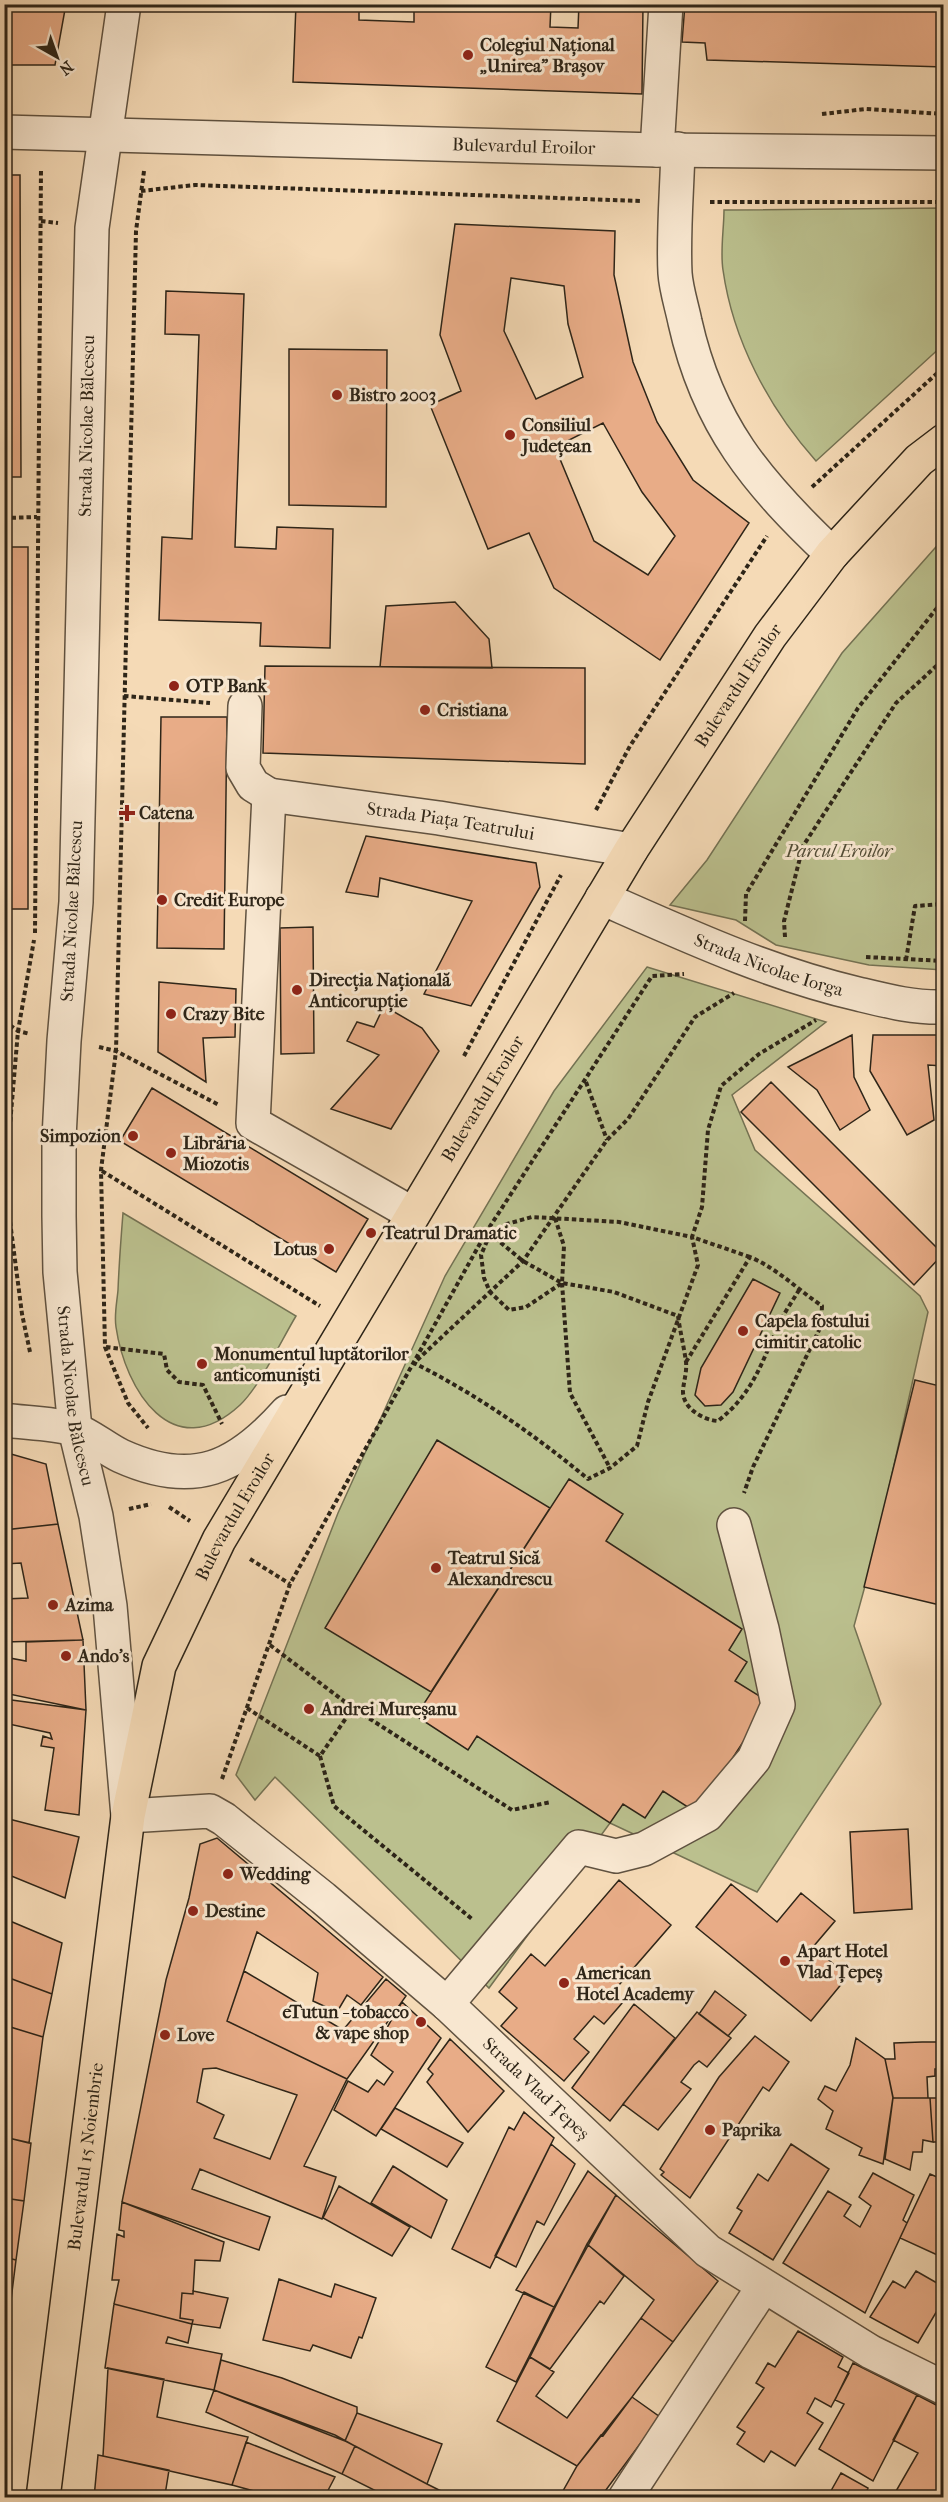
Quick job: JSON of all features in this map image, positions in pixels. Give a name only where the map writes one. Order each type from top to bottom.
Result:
[{"type":"main road","name":"Bulevardul Eroilor","points":[[128,1815],[159,1666],[219,1540],[631,850],[770,636],[832,554],[919,460],[944,441]]},
{"type":"main road","name":"Bulevardul 15 Noiembrie","points":[[44,2498],[128,1815]]},
{"type":"street","name":"Strada Nicolae Bălcescu","points":[[124,4],[92,228],[76,902],[59,1138],[60,1272],[75,1429],[96,1516],[110,1606],[128,1815]]},
{"type":"street","points":[[666,4],[667,150],[677,202],[675,274],[692,353],[716,417],[753,472],[787,511],[832,554]]},
{"type":"street","name":"Bulevardul Eroilor","points":[[4,132],[147,138],[667,150],[944,153]]},
{"type":"street","points":[[245,706],[243,768],[253,785],[269,795],[253,1123],[413,1214]]},
{"type":"street","name":"Strada Piața Teatrului","points":[[269,795],[439,818],[631,850]]},
{"type":"street","name":"Strada Nicolae Iorga","points":[[602,898],[725,952],[818,985],[915,1008],[944,1007]]},
{"type":"street","points":[[4,1420],[75,1429],[101,1446],[148,1467],[205,1471],[230,1462],[260,1442],[317,1378]]},
{"type":"street","points":[[447,2004],[579,1847],[616,1856],[644,1849],[707,1815],[754,1759],[778,1705],[762,1629],[734,1525]]},
{"type":"street","points":[[128,1815],[210,1811]]},
{"type":"street","name":"Strada Vlad Țepeș","points":[[210,1811],[323,1898],[447,2004],[708,2251],[871,2352],[944,2388]]},
{"type":"street","points":[[625,2498],[763,2287]]},
{"type":"path","points":[[31,1358],[22,1314],[5,1183],[18,1031],[35,936],[43,134]]},
{"type":"path","points":[[147,138],[136,231],[116,1051],[101,1170],[105,1347],[128,1403],[149,1429],[158,1432]]},
{"type":"path","points":[[141,192],[195,185],[677,202],[944,202]]},
{"type":"path","points":[[460,1063],[630,746],[756,550],[787,511],[848,452],[944,368]]},
{"type":"path","points":[[4,518],[38,517]]},
{"type":"path","points":[[210,1811],[290,1584],[488,1232],[652,976],[709,973],[725,952],[745,922],[746,894],[858,708],[944,599]]},
{"type":"path","points":[[786,941],[784,921],[803,846],[896,704],[944,659]]},
{"type":"path","points":[[124,696],[245,706]]},
{"type":"path","points":[[935,904],[944,898]]},
{"type":"path","points":[[906,960],[915,906],[944,904]]},
{"type":"path","points":[[858,957],[944,961]]},
{"type":"path","points":[[414,1363],[523,1261],[607,1140],[628,1119],[695,1017],[740,990]]},
{"type":"path","points":[[414,1363],[459,1386],[558,1454],[588,1479],[610,1468],[637,1446],[648,1402],[698,1265],[692,1237],[702,1207],[708,1130],[721,1086],[759,1054],[824,1015]]},
{"type":"path","points":[[4,1021],[18,1031]]},
{"type":"path","points":[[116,1051],[253,1123]]},
{"type":"path","points":[[585,1081],[607,1140]]},
{"type":"path","points":[[101,1170],[320,1307]]},
{"type":"path","points":[[488,1232],[532,1217],[619,1222],[692,1237],[773,1267],[799,1290],[822,1306],[821,1326],[753,1467]]},
{"type":"path","points":[[555,1218],[564,1246],[562,1282],[570,1393],[610,1468]]},
{"type":"path","points":[[488,1232],[523,1261],[562,1282],[614,1292],[678,1316]]},
{"type":"path","points":[[488,1232],[481,1255],[484,1278],[490,1292],[509,1310],[526,1307],[562,1282]]},
{"type":"path","points":[[686,1362],[750,1257]]},
{"type":"path","points":[[678,1316],[687,1377],[683,1392],[689,1407],[704,1420],[718,1421],[736,1407],[756,1379],[778,1327],[799,1290]]},
{"type":"path","points":[[315,1316],[327,1296]]},
{"type":"path","points":[[105,1347],[164,1354],[167,1370],[179,1382],[203,1384],[226,1432]]},
{"type":"path","points":[[270,1646],[353,1708],[512,1810],[551,1802]]},
{"type":"path","points":[[247,1708],[320,1756],[334,1806],[500,1941]]},
{"type":"path","points":[[320,1756],[353,1708]]},
{"type":"green space","points":[[943,208],[943,345],[816,461],[783,419],[744,348],[728,296],[722,263],[724,210]]},
{"type":"green space","name":"Parcul Eroilor","points":[[943,539],[943,970],[869,965],[776,945],[736,920],[670,905],[707,860],[842,653]]},
{"type":"green space","points":[[647,967],[826,1022],[732,1095],[755,1150],[920,1296],[928,1312],[876,1546],[854,1626],[881,1704],[757,1892],[610,1823],[489,1988],[275,1777],[255,1800],[236,1775],[338,1513],[445,1276],[554,1091]]},
{"type":"green space","points":[[123,1213],[296,1316],[248,1397],[216,1422],[194,1428],[174,1424],[156,1413],[142,1396],[130,1374],[121,1351],[115,1322]]},
{"type":"building","points":[[4,4],[66,4],[55,65],[4,65]]},
{"type":"building","name":"Colegiul Național „Unirea” Brașov","points":[[296,4],[359,4],[359,20],[414,22],[414,4],[551,4],[550,27],[578,28],[579,4],[643,4],[642,94],[293,82]]},
{"type":"building","points":[[685,4],[944,4],[944,67],[707,60],[705,43],[682,42]]},
{"type":"building","points":[[4,175],[20,175],[21,477],[4,477]]},
{"type":"building","name":"Consiliul Județean","points":[[455,224],[615,231],[614,275],[633,362],[657,422],[693,480],[749,523],[660,660],[554,588],[529,533],[488,549],[430,405],[461,391],[440,335]],"holes":[[[511,278],[564,286],[568,324],[583,377],[536,399],[504,331]],[[603,423],[642,492],[675,536],[648,575],[594,541],[555,447]]]},
{"type":"building","points":[[166,291],[244,294],[235,547],[276,549],[277,527],[333,529],[330,648],[260,646],[261,623],[159,620],[162,537],[192,539],[199,335],[165,334]]},
{"type":"building","points":[[289,349],[387,350],[386,507],[289,505]]},
{"type":"building","points":[[4,547],[28,547],[28,909],[4,909]]},
{"type":"building","points":[[455,602],[489,639],[492,668],[380,667],[386,606]]},
{"type":"building","name":"Cristiana","points":[[265,666],[585,668],[585,764],[263,753]]},
{"type":"building","points":[[161,717],[227,717],[224,949],[157,948]]},
{"type":"building","points":[[366,836],[536,863],[540,887],[471,1006],[424,994],[472,901],[380,878],[378,897],[346,892]]},
{"type":"building","name":"Direcţia Naţională Anticorupţie","points":[[313,927],[314,1053],[281,1054],[280,928]]},
{"type":"building","points":[[159,982],[236,989],[235,1037],[203,1038],[206,1082],[158,1052]]},
{"type":"building","points":[[384,1006],[422,1028],[439,1051],[391,1129],[331,1109],[379,1055],[347,1041],[357,1022],[374,1027]]},
{"type":"building","points":[[852,1035],[854,1077],[870,1110],[840,1130],[817,1090],[788,1067]]},
{"type":"building","points":[[873,1035],[944,1035],[944,1066],[928,1065],[934,1120],[907,1135],[870,1071]]},
{"type":"building","points":[[771,1082],[943,1254],[914,1285],[741,1112]]},
{"type":"building","points":[[152,1088],[368,1219],[336,1272],[120,1141]]},
{"type":"building","name":"Capela fostului cimitir catolic","points":[[753,1279],[780,1293],[733,1392],[721,1405],[705,1406],[695,1395],[701,1368]]},
{"type":"building","points":[[915,1380],[944,1387],[944,1606],[864,1587]]},
{"type":"building","name":"Teatrul Sică Alexandrescu","points":[[437,1440],[550,1508],[431,1692],[325,1628]]},
{"type":"building","points":[[4,1452],[46,1464],[58,1524],[4,1530],[4,1493],[9,1492],[4,1490]]},
{"type":"building","points":[[569,1479],[623,1514],[606,1541],[742,1629],[729,1650],[747,1662],[735,1681],[769,1702],[697,1813],[663,1791],[645,1818],[623,1804],[610,1823],[477,1736],[468,1750],[416,1716]]},
{"type":"building","points":[[58,1524],[83,1640],[4,1642],[4,1599],[28,1598],[21,1563],[4,1564],[4,1530]]},
{"type":"building","points":[[83,1640],[86,1710],[4,1693],[4,1657],[26,1661],[26,1642]]},
{"type":"building","points":[[4,1699],[86,1710],[79,1815],[45,1810],[54,1748],[41,1746],[43,1736],[52,1739],[50,1733],[4,1723]]},
{"type":"building","points":[[9,1819],[79,1837],[65,1898],[4,1873],[4,1824],[8,1825]]},
{"type":"building","points":[[908,1829],[912,1909],[854,1913],[850,1832]]},
{"type":"building","points":[[217,1838],[383,1977],[361,2005],[347,1995],[337,2012],[313,2001],[318,1973],[257,1932],[227,2021],[347,2079],[304,2166],[336,2177],[322,2219],[200,2169],[192,2189],[270,2217],[259,2250],[122,2202],[166,1980],[189,1898],[200,1844]],"holes":[[[216,2068],[297,2095],[270,2159],[214,2138],[224,2115],[197,2102],[203,2069]]]},
{"type":"building","name":"American Hotel Academy","points":[[619,1880],[671,1925],[612,1993],[623,2002],[604,2024],[594,2016],[574,2039],[589,2052],[564,2081],[501,2026],[517,2008],[499,1992],[531,1954],[545,1966]]},
{"type":"building","name":"Apart Hotel Vlad Țepeș","points":[[731,1884],[777,1922],[801,1893],[835,1921],[813,1947],[848,1976],[811,2021],[696,1927]]},
{"type":"building","points":[[10,1921],[62,1943],[52,1994],[4,1976],[4,1935]]},
{"type":"building","points":[[244,1971],[343,2030],[386,1979],[406,1996],[347,2079],[227,2021]]},
{"type":"building","points":[[4,1976],[52,1994],[43,2037],[4,2025]]},
{"type":"building","points":[[715,1991],[746,2015],[728,2036],[699,2014]]},
{"type":"building","points":[[402,2002],[441,2038],[376,2136],[334,2110],[348,2081],[368,2092],[377,2080],[384,2085],[393,2072],[371,2055]]},
{"type":"building","points":[[634,2004],[675,2038],[610,2121],[572,2088]]},
{"type":"building","points":[[697,2012],[731,2038],[707,2067],[699,2061],[694,2065],[681,2082],[691,2089],[658,2130],[623,2104]]},
{"type":"building","points":[[7,2026],[43,2037],[29,2143],[4,2137],[4,2035]]},
{"type":"building","name":"Paprika","points":[[755,2036],[789,2062],[769,2091],[763,2087],[690,2198],[661,2175],[664,2172],[660,2169],[719,2077]]},
{"type":"building","points":[[856,2038],[885,2059],[893,2097],[883,2164],[859,2155],[862,2148],[826,2129],[833,2111],[818,2099],[825,2086],[836,2091],[850,2065]]},
{"type":"building","points":[[450,2039],[504,2091],[468,2132],[427,2082],[433,2074],[428,2069]]},
{"type":"building","points":[[944,2042],[944,2069],[935,2069],[935,2076],[927,2077],[928,2098],[893,2098],[885,2059],[895,2059],[894,2043]]},
{"type":"building","points":[[893,2098],[930,2098],[933,2142],[923,2140],[922,2152],[913,2152],[910,2170],[885,2159]]},
{"type":"building","points":[[930,2098],[944,2098],[944,2136],[936,2142],[933,2142]]},
{"type":"building","points":[[395,2108],[463,2143],[447,2167],[381,2129]]},
{"type":"building","points":[[524,2112],[554,2138],[490,2268],[452,2249],[509,2127],[514,2130]]},
{"type":"building","points":[[4,2137],[31,2143],[24,2201],[4,2198]]},
{"type":"building","points":[[551,2144],[575,2164],[544,2225],[537,2221],[516,2267],[495,2256]]},
{"type":"building","points":[[791,2144],[829,2169],[773,2260],[729,2233],[742,2211],[737,2208],[758,2174],[768,2181]]},
{"type":"building","points":[[393,2166],[447,2200],[431,2238],[371,2203]]},
{"type":"building","points":[[588,2171],[616,2195],[554,2307],[516,2290]]},
{"type":"building","points":[[873,2173],[914,2195],[903,2220],[907,2223],[865,2313],[783,2263],[828,2191],[851,2205],[844,2216],[860,2227],[871,2206],[859,2197]]},
{"type":"building","points":[[930,2174],[944,2180],[944,2258],[900,2238]]},
{"type":"building","points":[[339,2186],[410,2227],[392,2256],[323,2218]]},
{"type":"building","points":[[616,2195],[718,2281],[673,2342],[641,2318],[654,2300],[587,2244]]},
{"type":"building","points":[[4,2198],[24,2201],[16,2260],[4,2257]]},
{"type":"building","points":[[122,2202],[224,2242],[220,2261],[195,2260],[193,2294],[182,2293],[180,2318],[193,2320],[192,2324],[114,2304],[119,2280],[112,2280],[117,2234],[124,2237],[124,2231],[119,2230]]},
{"type":"building","points":[[587,2244],[624,2276],[604,2304],[600,2301],[550,2369],[530,2357]]},
{"type":"building","points":[[4,2257],[16,2260],[9,2316],[4,2315]]},
{"type":"building","points":[[916,2271],[944,2287],[944,2299],[918,2343],[870,2317],[893,2281],[905,2288]]},
{"type":"building","points":[[279,2279],[331,2297],[335,2284],[376,2298],[362,2338],[359,2337],[351,2358],[313,2345],[310,2351],[263,2340]]},
{"type":"building","points":[[193,2291],[228,2298],[220,2328],[192,2324],[193,2320],[180,2318],[182,2293],[193,2294]]},
{"type":"building","points":[[524,2292],[554,2307],[516,2382],[486,2367]]},
{"type":"building","points":[[114,2304],[192,2324],[188,2343],[168,2337],[166,2343],[222,2354],[214,2390],[105,2368]]},
{"type":"building","points":[[4,2315],[9,2316],[4,2350]]},
{"type":"building","points":[[641,2318],[673,2342],[603,2436],[601,2435],[577,2466],[497,2421],[530,2357],[554,2372],[536,2396],[567,2418]]},
{"type":"building","points":[[798,2331],[843,2357],[838,2367],[849,2373],[831,2407],[815,2398],[807,2413],[823,2423],[795,2466],[771,2451],[764,2462],[737,2444],[745,2432],[737,2427],[764,2388],[756,2383],[768,2363],[775,2367]]},
{"type":"building","points":[[221,2360],[282,2378],[357,2407],[357,2413],[345,2441],[214,2390]]},
{"type":"building","points":[[853,2363],[917,2395],[873,2481],[819,2449],[844,2404],[835,2400]]},
{"type":"building","points":[[108,2368],[164,2379],[157,2417],[248,2437],[232,2485],[103,2456]]},
{"type":"building","points":[[214,2390],[335,2435],[355,2446],[342,2474],[206,2412]]},
{"type":"building","points":[[917,2395],[944,2409],[944,2498],[892,2498],[918,2453],[893,2440]]},
{"type":"building","points":[[632,2397],[660,2417],[600,2498],[559,2498],[577,2466]]},
{"type":"building","points":[[357,2413],[442,2444],[427,2484],[345,2441]]},
{"type":"building","points":[[246,2442],[335,2477],[324,2498],[279,2498],[232,2485]]},
{"type":"building","points":[[355,2446],[455,2498],[390,2498],[342,2474]]},
{"type":"building","points":[[98,2455],[169,2470],[165,2495],[174,2498],[94,2498]]},
{"type":"building","points":[[841,2473],[868,2488],[864,2498],[827,2498]]},
{"type":"building","points":[[264,2493],[279,2498],[263,2498]]},
{"type":"place","name":"Colegiul Național „Unirea” Brașov","points":[[468,55]]},
{"type":"place","name":"Bistro 2003","points":[[337,395]]},
{"type":"place","name":"Consiliul Județean","points":[[510,435]]},
{"type":"place","name":"OTP Bank","points":[[174,686]]},
{"type":"place","name":"Cristiana","points":[[425,710]]},
{"type":"place","name":"Catena","points":[[127,813]]},
{"type":"place","name":"Credit Europe","points":[[162,900]]},
{"type":"place","name":"Direcţia Naţională Anticorupţie","points":[[297,990]]},
{"type":"place","name":"Crazy Bite","points":[[171,1014]]},
{"type":"place","name":"Simpozion","points":[[133,1136]]},
{"type":"place","name":"Librăria Miozotis","points":[[171,1153]]},
{"type":"place","name":"Teatrul Dramatic","points":[[371,1233]]},
{"type":"place","name":"Lotus","points":[[329,1249]]},
{"type":"place","name":"Capela fostului cimitir catolic","points":[[743,1331]]},
{"type":"place","name":"Monumentul luptătorilor anticomuniști","points":[[202,1364]]},
{"type":"place","name":"Teatrul Sică Alexandrescu","points":[[436,1568]]},
{"type":"place","name":"Azima","points":[[53,1605]]},
{"type":"place","name":"Ando's","points":[[66,1656]]},
{"type":"place","name":"Andrei Mureșanu","points":[[309,1709]]},
{"type":"place","name":"Wedding","points":[[228,1874]]},
{"type":"place","name":"Destine","points":[[193,1911]]},
{"type":"place","name":"Apart Hotel Vlad Țepeș","points":[[785,1961]]},
{"type":"place","name":"American Hotel Academy","points":[[564,1983]]},
{"type":"place","name":"eTutun - tobacco & vape shop","points":[[421,2022]]},
{"type":"place","name":"Love","points":[[165,2035]]},
{"type":"place","name":"Paprika","points":[[710,2130]]}]
